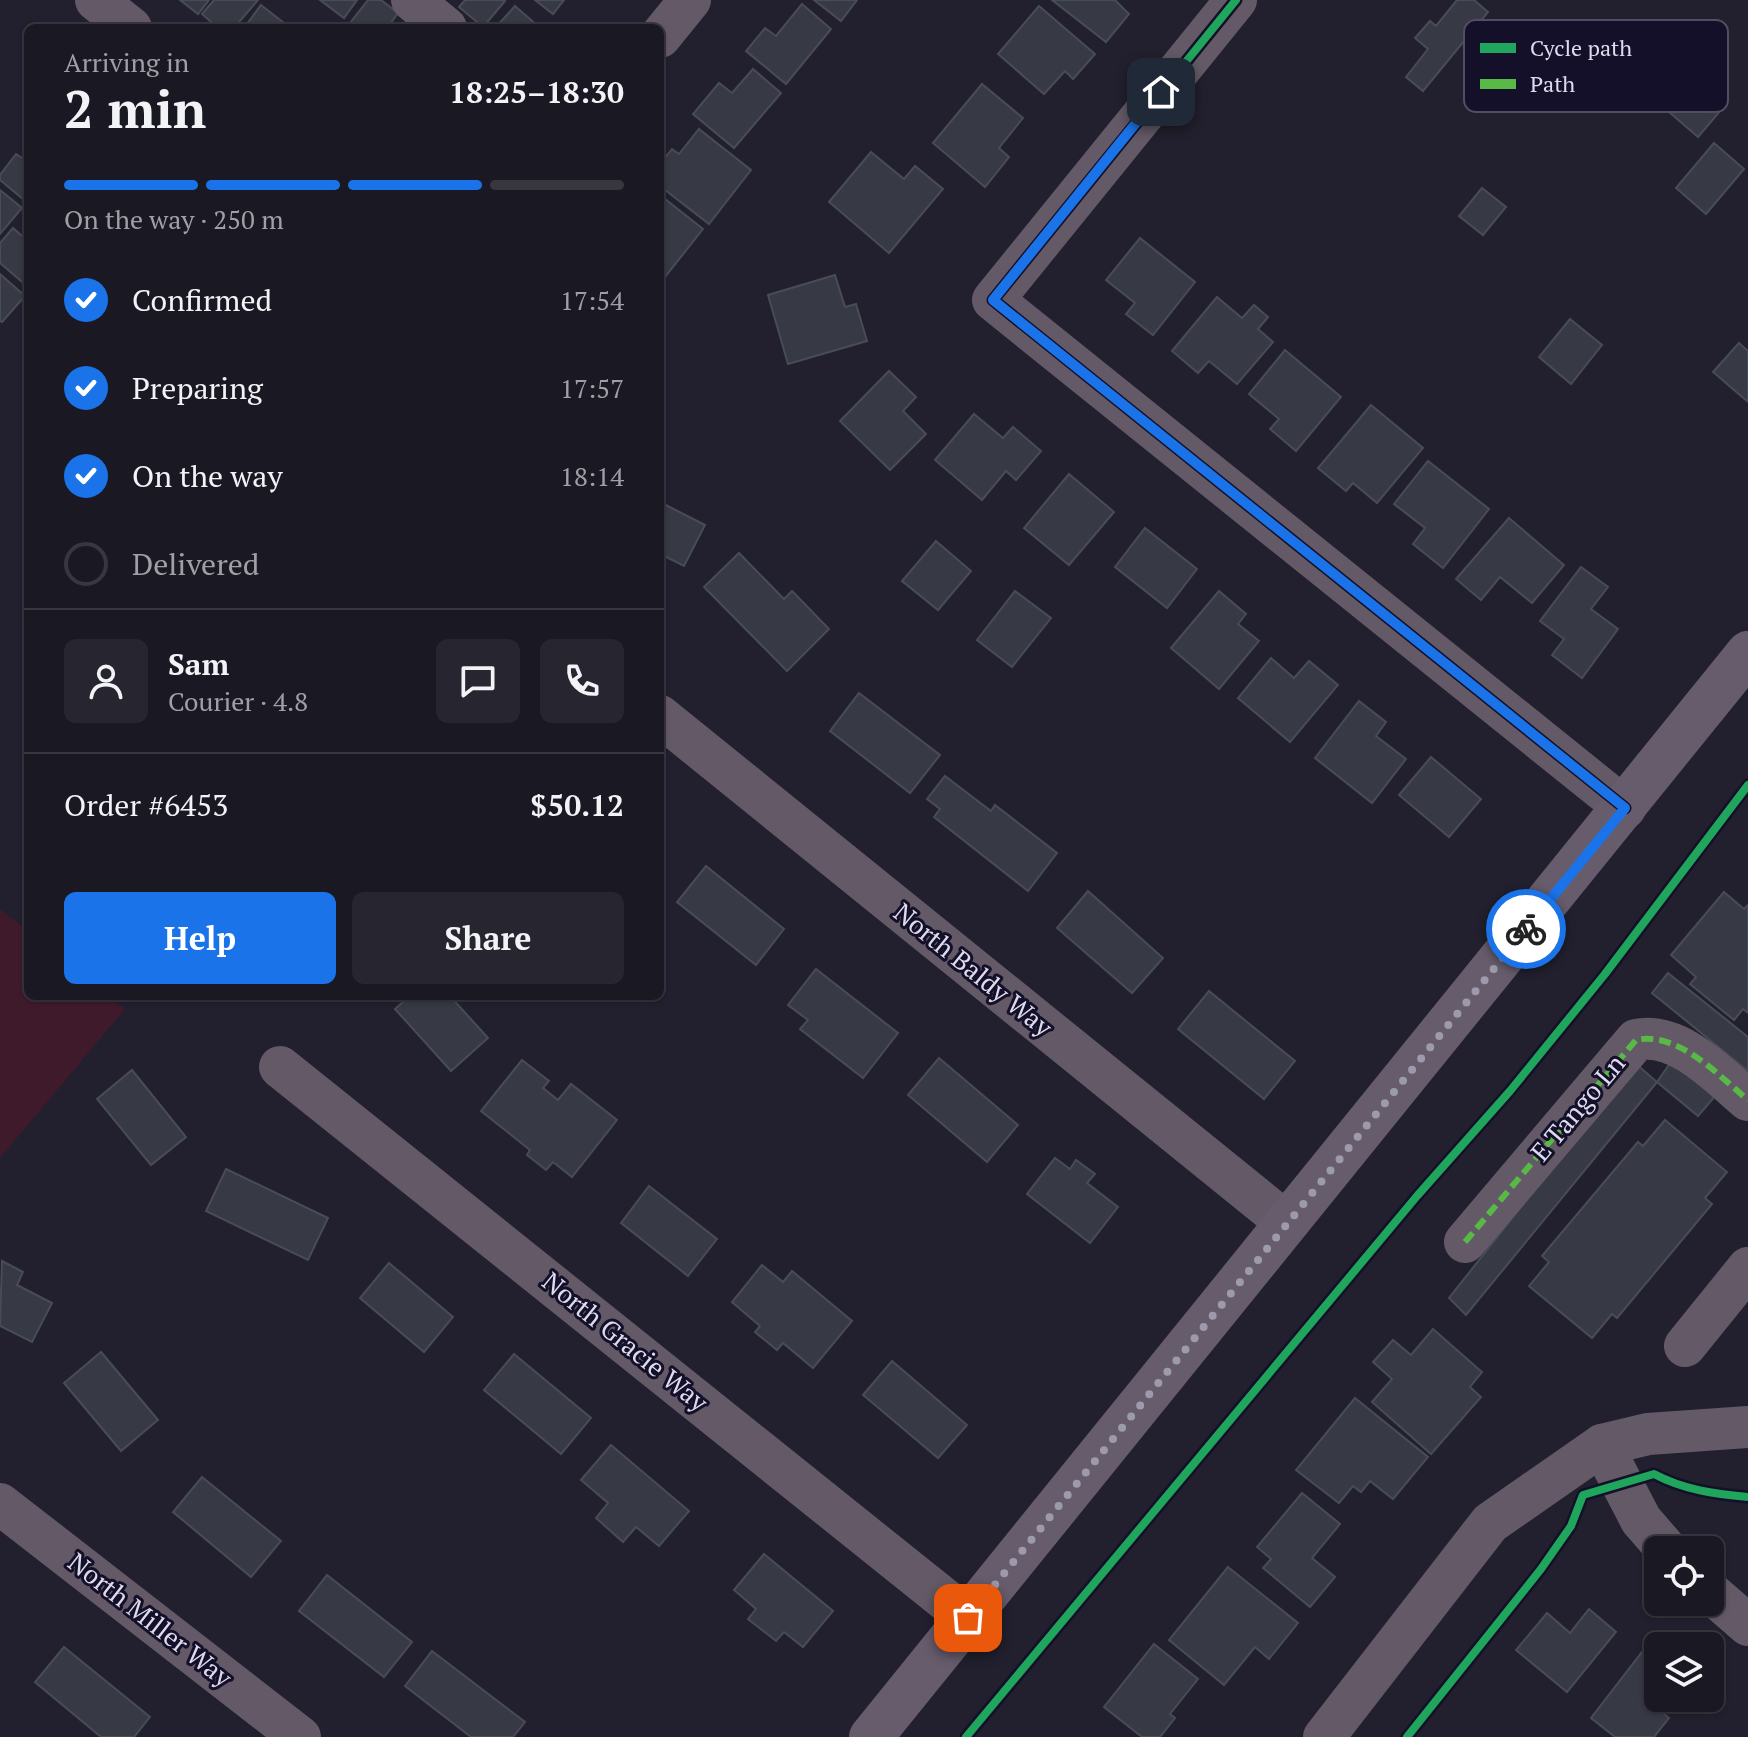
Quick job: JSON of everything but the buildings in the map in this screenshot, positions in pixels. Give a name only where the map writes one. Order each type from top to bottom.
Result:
[{"type":"main road","points":[[871,1737],[1748,653]]},
{"type":"street","points":[[96,0],[126,24]]},
{"type":"street","points":[[412,0],[441,24]]},
{"type":"street","points":[[664,32],[690,0]]},
{"type":"street","points":[[1236,0],[993,300],[1625,808]]},
{"type":"street","name":"North Baldy Way","points":[[664,719],[1287,1223]]},
{"type":"street","name":"E Tango Ln","points":[[1465,1242],[1636,1040],[1651,1037],[1670,1041],[1748,1100]]},
{"type":"street","name":"North Gracie Way","points":[[280,1067],[968,1618]]},
{"type":"street","points":[[1685,1346],[1748,1268]]},
{"type":"street","points":[[1324,1737],[1490,1523],[1602,1445],[1648,1434],[1748,1427]]},
{"type":"street","points":[[1602,1445],[1641,1520],[1655,1536]]},
{"type":"street","name":"North Miller Way","points":[[0,1504],[300,1737]]},
{"type":"street","points":[[1724,1604],[1748,1625]]},
{"type":"shaded area","points":[[0,909],[24,928],[24,1000],[114,1000],[125,1009],[0,1158]]},
{"type":"marked path","points":[[1465,1242],[1636,1040],[1652,1039],[1682,1048],[1748,1100]]},
{"type":"cycle path","points":[[1236,0],[993,300],[1625,808]]},
{"type":"cycle path","points":[[966,1737],[1417,1196],[1510,1091],[1605,974],[1748,785]]},
{"type":"cycle path","points":[[1407,1737],[1541,1569],[1571,1526],[1583,1495],[1654,1474],[1700,1490],[1748,1497]]},
{"type":"way so far","points":[[968,1618],[1526,929]]},
{"type":"route","points":[[1161,92],[993,300],[1625,808],[1526,929]]}]
